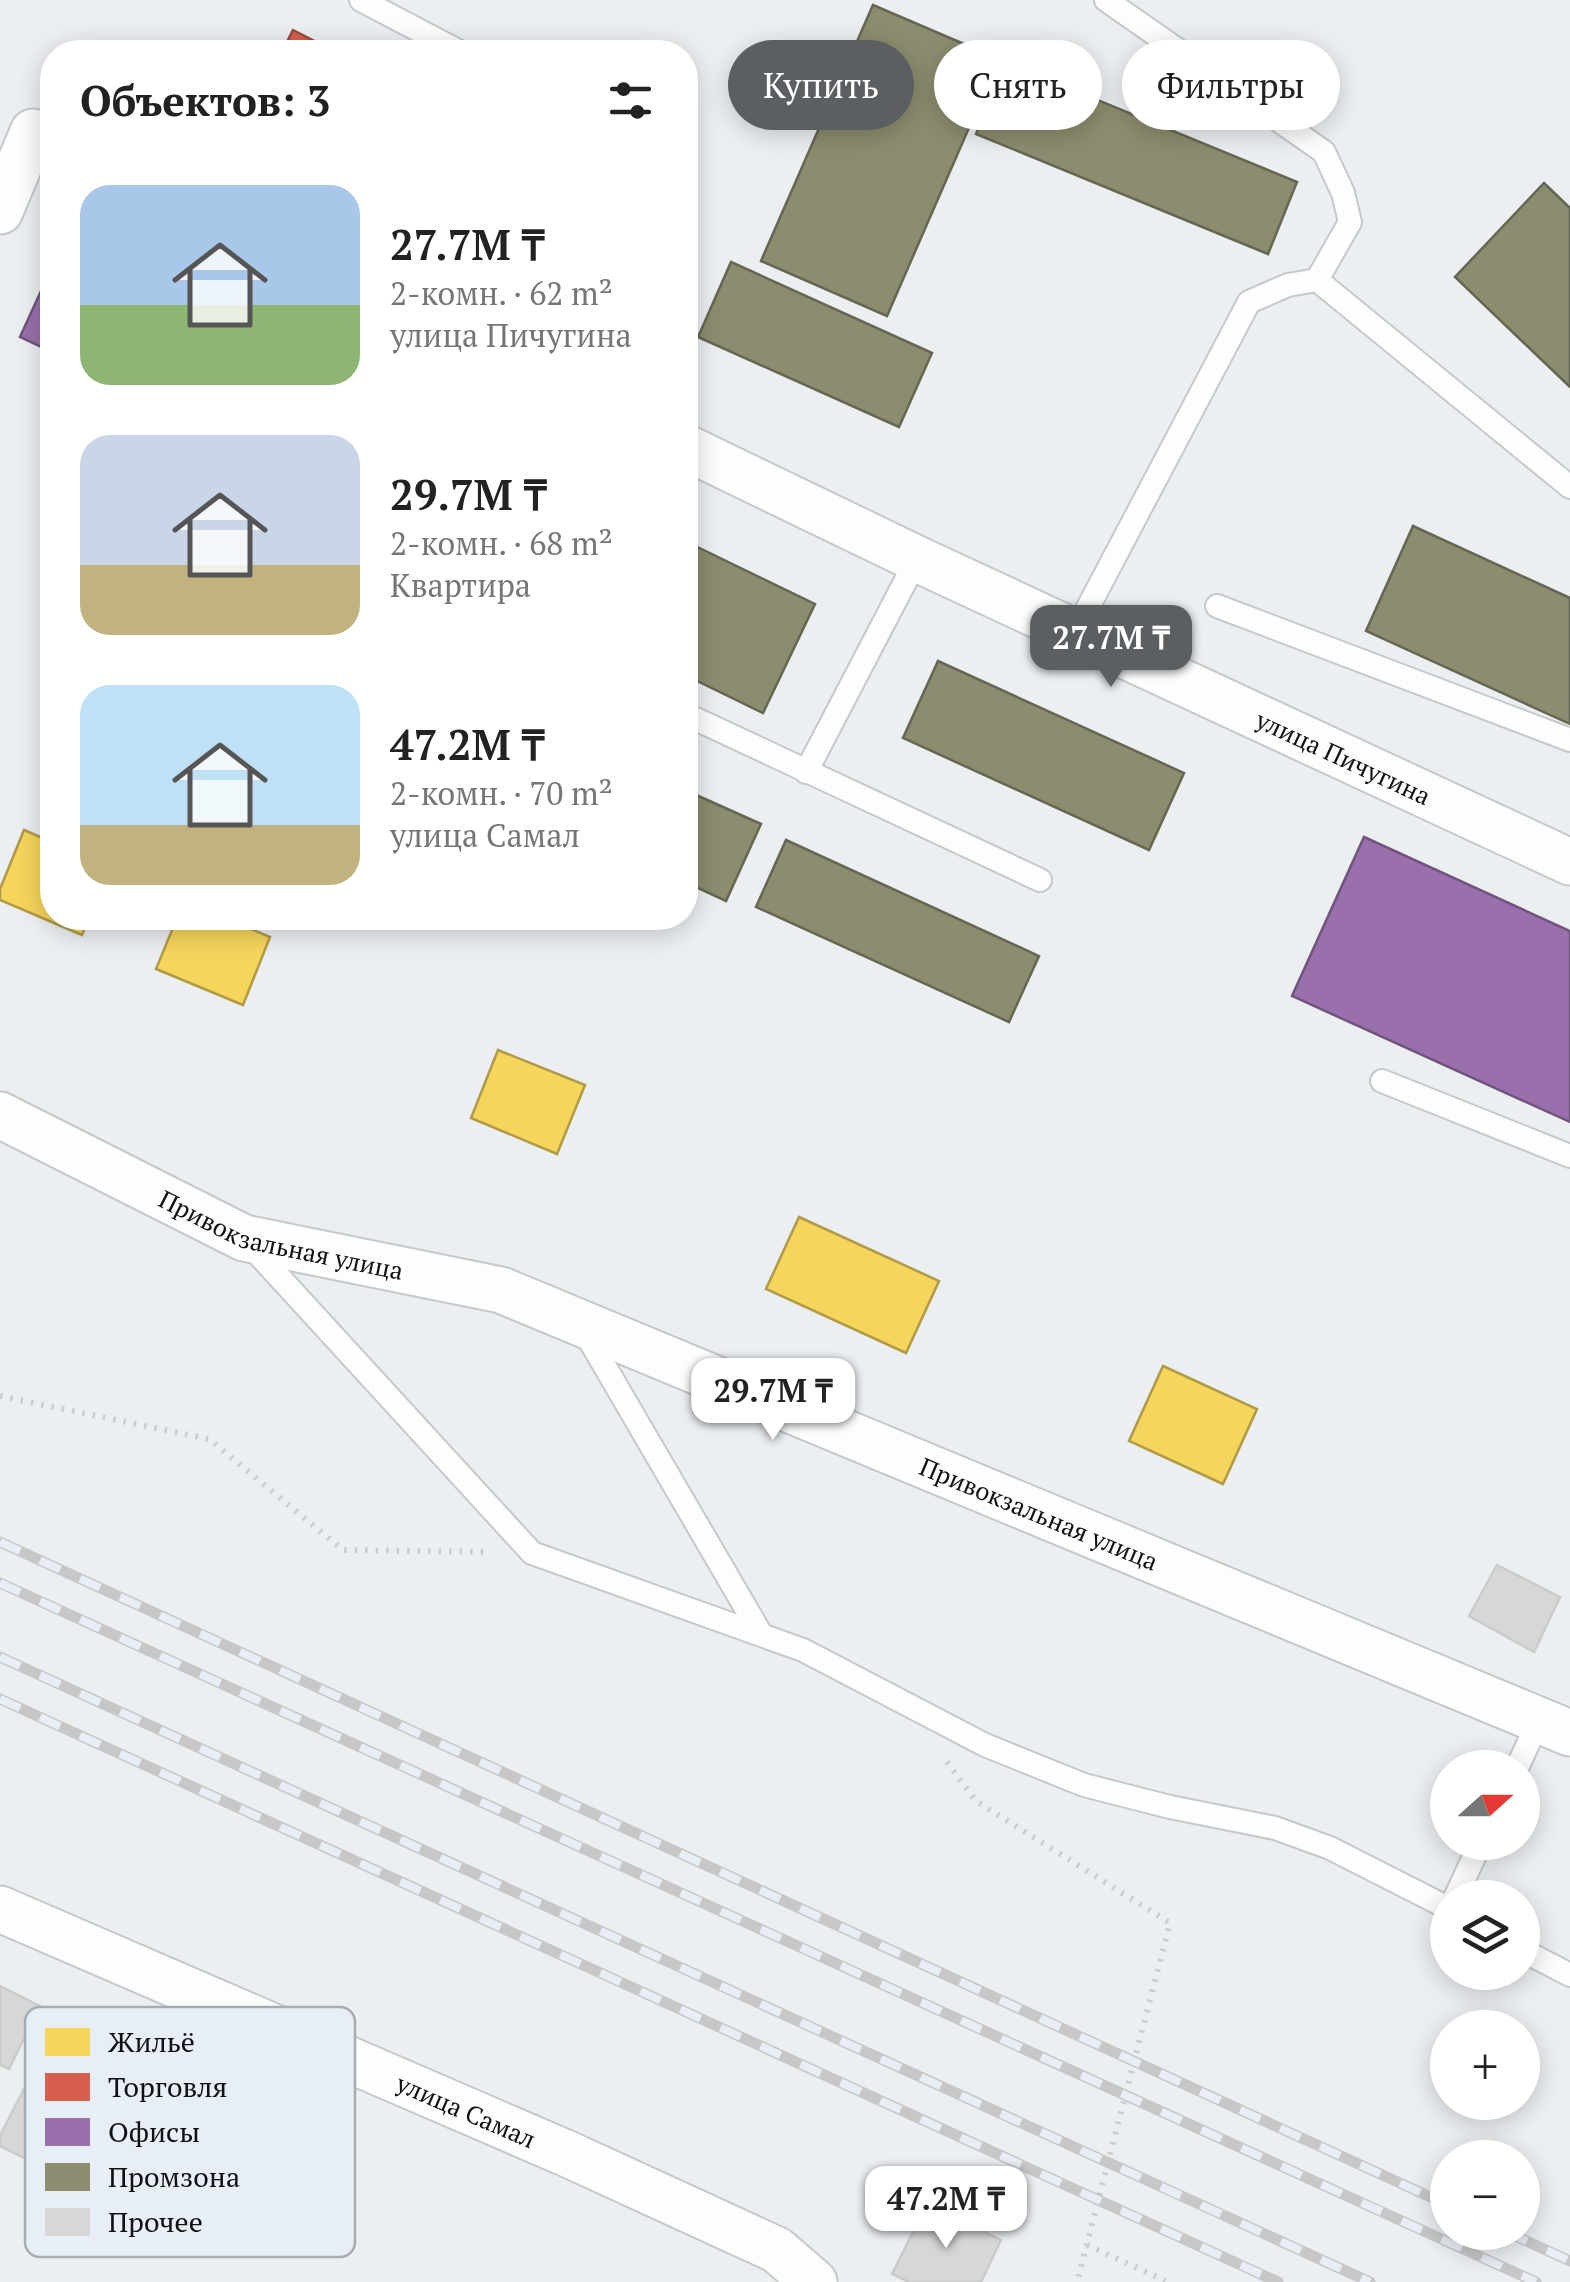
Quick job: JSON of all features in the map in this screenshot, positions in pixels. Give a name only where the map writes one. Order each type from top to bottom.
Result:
[{"type":"street","points":[[0,210],[29,128]]},
{"type":"street","name":"улица Пичугина","points":[[698,453],[1570,862]]},
{"type":"street","name":"Привокзальная улица","points":[[0,1115],[244,1238],[501,1290],[1554,1727]]},
{"type":"street","name":"улица Самал","points":[[0,1909],[227,2007]]},
{"type":"street","name":"улица Самал","points":[[355,2062],[778,2250],[814,2282]]},
{"type":"lane","points":[[361,0],[437,40]]},
{"type":"lane","points":[[1076,632],[1249,302],[1288,286],[1316,280],[1350,222],[1343,193],[1324,152],[1106,0]]},
{"type":"lane","points":[[1316,280],[1570,487]]},
{"type":"lane","points":[[806,772],[917,559]]},
{"type":"lane","points":[[1216,606],[1570,740]]},
{"type":"lane","points":[[698,720],[1040,880]]},
{"type":"lane","points":[[1382,1081],[1570,1156]]},
{"type":"lane","points":[[244,1238],[532,1553],[802,1650],[952,1729],[1084,1785],[1293,1835],[1330,1848],[1430,1899]]},
{"type":"lane","points":[[578,1322],[761,1634]]},
{"type":"lane","points":[[1533,1750],[1554,1727]]},
{"type":"lane","points":[[1540,1959],[1570,1974]]},
{"type":"path","points":[[0,1396],[209,1439],[342,1550],[532,1553]]},
{"type":"path","points":[[945,1760],[976,1801],[1170,1924],[1077,2282]]},
{"type":"path","points":[[1086,2245],[1168,2282]]},
{"type":"building: Жильё","points":[[24,830],[40,837],[40,917],[0,900],[0,889]]},
{"type":"building: Жильё","points":[[172,930],[253,930],[270,937],[243,1005],[156,969]]},
{"type":"building: Жильё","points":[[498,1050],[585,1085],[557,1154],[471,1118]]},
{"type":"building: Жильё","points":[[799,1217],[939,1281],[906,1353],[766,1289]]},
{"type":"building: Жильё","points":[[1163,1366],[1257,1409],[1223,1484],[1129,1441]]},
{"type":"building: Торговля","points":[[293,30],[313,40],[288,40]]},
{"type":"building: Офисы","points":[[40,293],[40,346],[20,337]]},
{"type":"building: Офисы","points":[[1364,837],[1570,931],[1570,1122],[1292,996]]},
{"type":"building: Промзона","points":[[873,5],[955,40],[934,40],[934,130],[968,130],[887,316],[761,261],[818,130],[914,130],[914,40],[858,40]]},
{"type":"building: Промзона","points":[[1102,102],[1122,110],[1122,130],[1170,130],[1297,182],[1268,254],[976,134],[978,130],[1102,130]]},
{"type":"building: Промзона","points":[[1544,183],[1570,208],[1570,387],[1455,277]]},
{"type":"building: Промзона","points":[[731,262],[932,353],[899,427],[698,337]]},
{"type":"building: Промзона","points":[[1413,526],[1570,598],[1570,724],[1366,631]]},
{"type":"building: Промзона","points":[[698,547],[815,604],[763,713],[698,681]]},
{"type":"building: Промзона","points":[[938,661],[1184,773],[1149,850],[903,738]]},
{"type":"building: Промзона","points":[[698,796],[761,824],[726,901],[698,888]]},
{"type":"building: Промзона","points":[[786,840],[1039,956],[1009,1022],[756,907]]},
{"type":"building: Прочее","points":[[1497,1565],[1560,1597],[1534,1652],[1469,1616]]},
{"type":"building: Прочее","points":[[0,1986],[40,2006],[25,2007],[25,2036],[9,2069],[0,2065]]},
{"type":"building: Прочее","points":[[25,2087],[25,2158],[0,2146],[0,2136]]},
{"type":"building: Прочее","points":[[927,2204],[1001,2240],[981,2282],[909,2282],[892,2274]]},
{"type":"railway","points":[[0,1542],[1430,2197]]},
{"type":"railway","points":[[0,1583],[1536,2282]]},
{"type":"railway","points":[[0,1657],[1370,2282]]},
{"type":"railway","points":[[0,1699],[1278,2282]]},
{"type":"railway","points":[[1540,2247],[1570,2261]]}]
